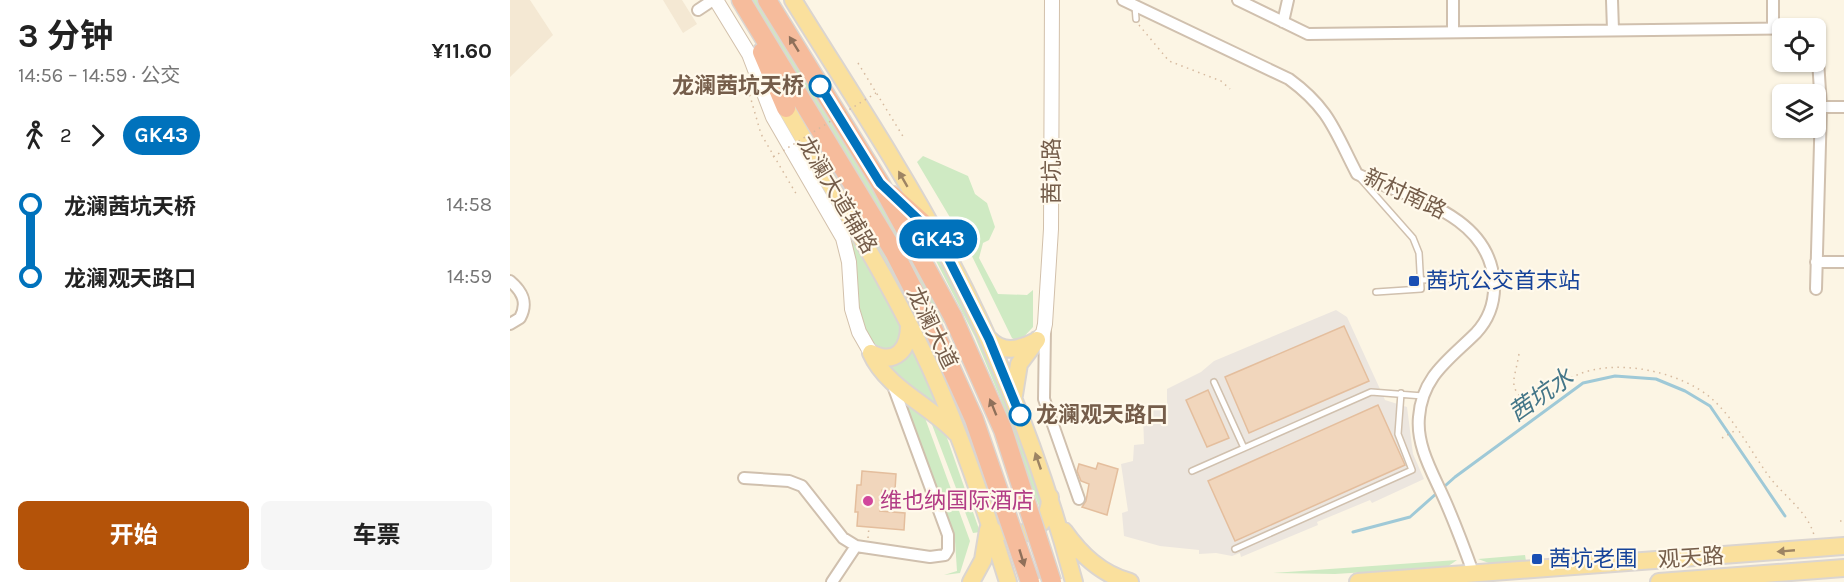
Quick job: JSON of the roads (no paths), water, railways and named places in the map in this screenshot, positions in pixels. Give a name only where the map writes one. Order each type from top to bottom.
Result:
[{"type":"highway","name":"龙澜大道","points":[[767,0],[880,183],[953,317],[1003,430],[1052,582]]},
{"type":"highway","name":"龙澜大道","points":[[743,4],[894,252],[933,328],[974,419],[1030,582]]},
{"type":"highway","points":[[743,4],[786,108]]},
{"type":"highway","points":[[880,183],[931,230]]},
{"type":"main road","points":[[793,0],[944,250],[989,339],[1017,405],[1049,496],[1074,582]]},
{"type":"main road","name":"龙澜大道辅路","points":[[786,108],[873,253],[909,324],[960,438],[1008,582]]},
{"type":"main road","points":[[871,353],[888,358],[899,355],[908,341],[909,324]]},
{"type":"main road","points":[[989,339],[996,346],[1010,349],[1025,346],[1037,340]]},
{"type":"main road","points":[[1017,405],[1014,388],[1016,372],[1022,358],[1037,340]]},
{"type":"main road","points":[[871,353],[875,363],[890,379],[960,438]]},
{"type":"main road","points":[[987,518],[1003,532],[1012,534],[1027,532],[1035,529],[1046,517],[1049,496]]},
{"type":"main road","points":[[1056,517],[1071,541],[1091,563],[1106,573],[1130,582]]},
{"type":"main road","points":[[971,582],[983,560],[987,518]]},
{"type":"main road","name":"观天路","points":[[1358,582],[1844,546]]},
{"type":"main road","name":"观天路","points":[[1659,582],[1844,568]]},
{"type":"street","points":[[698,10],[715,0],[749,54],[778,127],[843,237],[849,262],[852,309],[859,332],[871,353]]},
{"type":"street","name":"茜坑路","points":[[1037,340],[1043,333],[1045,324],[1051,229],[1052,0]]},
{"type":"street","name":"新村南路","points":[[1123,0],[1275,71],[1302,88],[1330,119],[1357,174],[1455,218],[1476,237],[1492,270],[1494,292],[1490,314],[1476,332],[1440,366],[1423,396],[1419,434],[1430,467],[1474,574]]},
{"type":"street","points":[[1238,0],[1308,34],[1772,28]]},
{"type":"street","points":[[1283,22],[1288,0]]},
{"type":"street","points":[[1453,0],[1453,32]]},
{"type":"street","points":[[1612,0],[1612,30]]},
{"type":"street","points":[[1773,0],[1773,18]]},
{"type":"street","points":[[1826,107],[1844,107]]},
{"type":"street","points":[[1816,289],[1820,138]]},
{"type":"street","points":[[1816,262],[1844,262]]},
{"type":"street","points":[[510,281],[523,296],[525,304],[520,318],[510,324]]},
{"type":"street","points":[[1045,324],[1044,399],[1079,499]]},
{"type":"street","points":[[744,478],[789,481],[802,486],[843,538],[855,546],[938,557],[948,550],[948,535],[890,379]]},
{"type":"street","points":[[832,582],[855,546]]},
{"type":"lane","points":[[1136,5],[1136,19]]},
{"type":"lane","points":[[1357,174],[1366,188],[1413,238],[1419,253],[1421,289],[1376,292]]},
{"type":"lane","points":[[1421,280],[1455,279]]},
{"type":"lane","points":[[1214,382],[1244,448]]},
{"type":"lane","points":[[1192,471],[1371,392],[1423,396]]},
{"type":"lane","points":[[1235,549],[1412,470],[1398,434],[1401,393]]},
{"type":"waterway","name":"茜坑水","points":[[1353,532],[1410,517],[1455,477],[1583,383],[1615,376],[1656,379],[1685,391],[1710,406],[1785,516]]},
{"type":"place","name":"龙澜茜坑天桥","points":[[820,86]]},
{"type":"place","name":"茜坑公交首末站","points":[[1414,281]]},
{"type":"place","name":"龙澜观天路口","points":[[1020,415]]},
{"type":"place","name":"维也纳国际酒店","points":[[868,501]]},
{"type":"place","name":"茜坑老围","points":[[1537,559]]}]
